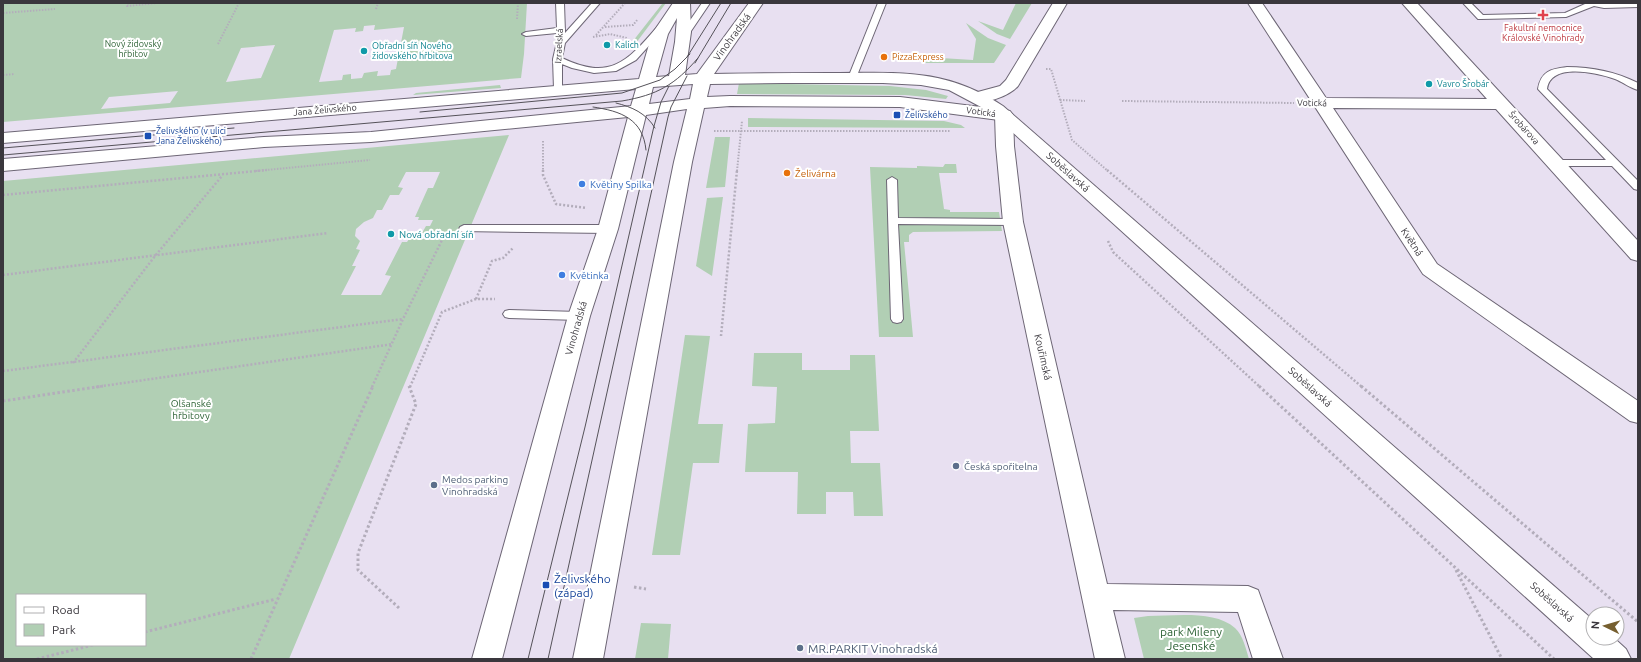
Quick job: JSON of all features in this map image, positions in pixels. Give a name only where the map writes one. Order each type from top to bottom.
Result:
[{"type":"main road","name":"Vinohradská","points":[[487,659],[579,316],[608,229],[646,82],[665,24],[681,3]]},
{"type":"main road","points":[[681,3],[685,18],[684,35],[676,80],[696,103]]},
{"type":"main road","name":"Vinohradská","points":[[588,659],[610,536],[682,162],[696,103],[703,78],[756,3]]},
{"type":"main road","points":[[980,97],[1006,89],[1012,83],[1060,3]]},
{"type":"main road","name":"Květná","points":[[1255,3],[1430,269],[1638,414]]},
{"type":"main road","name":"Šrobárova","points":[[1409,3],[1638,254]]},
{"type":"main road","name":"Votická","points":[[676,80],[703,78],[852,78],[902,79],[935,82],[980,97],[1004,115]]},
{"type":"main road","name":"Jana Želivského","points":[[3,138],[676,80]]},
{"type":"main road","name":"Votická","points":[[638,111],[696,103],[730,101],[900,102],[1004,115]]},
{"type":"main road","name":"Votická","points":[[1322,103],[1502,104]]},
{"type":"main road","points":[[3,165],[264,142],[371,137],[638,111]]},
{"type":"main road","name":"Kouřimská","points":[[1004,115],[1005,146],[1013,222],[1110,659]]},
{"type":"main road","name":"Soběslavská","points":[[1004,115],[1616,659]]},
{"type":"main road","points":[[1096,597],[1248,599],[1268,659]]},
{"type":"lane","name":"Izraelská","points":[[558,90],[557,59],[561,42],[560,3]]},
{"type":"lane","points":[[561,42],[596,3]]},
{"type":"lane","points":[[684,35],[706,3]]},
{"type":"lane","points":[[852,78],[882,3]]},
{"type":"lane","points":[[1467,3],[1481,17],[1566,15],[1591,4],[1638,5]]},
{"type":"lane","points":[[557,59],[572,67],[588,70],[604,70],[619,67],[637,55],[665,24]]},
{"type":"lane","points":[[526,34],[560,30]]},
{"type":"lane","points":[[1638,86],[1624,79],[1605,73],[1580,70],[1556,71],[1545,77],[1542,83],[1542,90],[1638,187]]},
{"type":"lane","points":[[1555,163],[1614,162]]},
{"type":"lane","points":[[892,180],[897,319]]},
{"type":"lane","points":[[893,220],[1013,222]]},
{"type":"lane","points":[[464,229],[608,229]]},
{"type":"lane","points":[[509,314],[579,316]]},
{"type":"path","points":[[128,3],[127,6],[156,3]]},
{"type":"path","points":[[218,44],[239,3]]},
{"type":"path","points":[[376,9],[378,3]]},
{"type":"path","points":[[517,23],[518,3]]},
{"type":"path","points":[[625,3],[593,37],[604,34],[616,34],[627,38],[629,42]]},
{"type":"path","points":[[3,13],[55,9]]},
{"type":"path","points":[[604,27],[633,25],[638,19]]},
{"type":"path","points":[[1021,68],[1052,69],[1072,140],[1638,622]]},
{"type":"path","points":[[3,75],[15,74]]},
{"type":"path","points":[[1060,100],[1085,101]]},
{"type":"path","name":"Votická","points":[[1122,101],[1322,103]]},
{"type":"path","points":[[721,336],[742,116]]},
{"type":"path","points":[[708,131],[957,131]]},
{"type":"path","points":[[543,139],[543,175],[556,204],[592,208]]},
{"type":"path","points":[[3,195],[370,160]]},
{"type":"path","points":[[72,363],[155,256],[222,175]]},
{"type":"path","points":[[251,659],[403,319],[447,229],[464,229]]},
{"type":"path","points":[[476,299],[492,261],[504,258],[532,230]]},
{"type":"path","points":[[3,275],[328,233]]},
{"type":"path","points":[[1108,240],[1113,252],[1554,659]]},
{"type":"path","points":[[399,608],[358,570],[358,552],[416,404],[409,386],[442,312],[476,299],[511,300],[509,314]]},
{"type":"path","points":[[3,371],[403,319]]},
{"type":"path","points":[[3,401],[393,344]]},
{"type":"path","points":[[1455,568],[1502,659]]},
{"type":"path","points":[[634,587],[646,589]]},
{"type":"path","points":[[146,632],[277,599]]},
{"type":"path","points":[[38,659],[89,646]]},
{"type":"green space","name":"Nový židovský hřbitov","points":[[3,3],[527,3],[521,78],[3,122]],"holes":[[[375,25],[374,30],[404,27],[396,69],[391,70],[390,75],[377,76],[378,71],[364,73],[362,78],[351,79],[351,74],[343,75],[342,80],[319,82],[334,30],[356,28],[355,32],[363,31],[364,26]],[[275,45],[261,78],[226,82],[241,48]],[[178,91],[170,103],[101,109],[109,97]]]},
{"type":"green space","points":[[653,3],[666,3],[636,43],[634,43],[633,41],[662,4]]},
{"type":"green space","points":[[1016,3],[1032,3],[1010,39],[997,34],[978,21],[1003,30]]},
{"type":"green space","points":[[966,23],[988,38],[1006,45],[994,63],[923,63],[925,57],[973,60],[976,39]]},
{"type":"green space","points":[[739,83],[890,86],[926,90],[948,96],[946,99],[905,95],[737,94]]},
{"type":"green space","points":[[500,85],[501,88],[413,95],[416,93]]},
{"type":"green space","points":[[748,118],[944,121],[961,125],[965,128],[748,127]]},
{"type":"green space","name":"Olšanské hřbitovy","points":[[509,135],[289,659],[3,659],[3,181]],"holes":[[[406,172],[440,172],[433,188],[428,188],[415,217],[419,217],[418,220],[433,220],[430,226],[426,226],[422,233],[427,234],[424,239],[409,239],[407,242],[402,242],[385,275],[391,276],[381,295],[341,295],[356,266],[352,266],[360,250],[356,249],[360,241],[355,236],[356,229],[364,222],[373,218],[377,210],[382,210],[390,195],[399,195],[403,188],[398,187]]]},
{"type":"green space","points":[[715,137],[730,137],[725,187],[706,188]]},
{"type":"green space","points":[[945,164],[956,164],[957,173],[939,173],[944,209],[950,210],[950,212],[999,212],[1002,231],[913,232],[909,235],[909,242],[904,242],[913,337],[879,337],[870,167],[943,167]]},
{"type":"green space","points":[[723,197],[712,276],[696,266],[707,198]]},
{"type":"green space","points":[[685,335],[710,336],[698,424],[723,424],[719,463],[693,463],[680,555],[652,555]]},
{"type":"green space","points":[[754,353],[802,353],[802,370],[850,370],[850,355],[875,355],[879,431],[850,431],[851,463],[880,463],[883,516],[854,516],[853,492],[826,492],[826,514],[797,514],[798,472],[745,472],[748,424],[775,423],[777,387],[752,386]]},
{"type":"green space","name":"park Mileny Jesenské","points":[[1194,615],[1206,616],[1227,622],[1240,634],[1249,659],[1144,659],[1134,618],[1148,616]]},
{"type":"green space","points":[[641,623],[671,624],[668,659],[635,659]]},
{"type":"tram line","points":[[687,57],[721,3]]},
{"type":"tram line","points":[[698,58],[731,3]]},
{"type":"tram line","points":[[687,57],[690,54]]},
{"type":"tram line","points":[[420,112],[622,93],[660,80],[675,69],[687,57]]},
{"type":"tram line","points":[[3,155],[622,101],[645,96],[673,82],[698,58]]},
{"type":"tram line","points":[[695,63],[698,58]]},
{"type":"tram line","points":[[548,659],[668,117],[671,107],[687,76]]},
{"type":"tram line","points":[[654,127],[661,102],[669,86]]},
{"type":"tram line","points":[[616,103],[628,106],[638,111],[647,118],[654,127]]},
{"type":"tram line","points":[[593,107],[613,111],[629,118],[640,131],[644,139],[646,150]]},
{"type":"tram line","points":[[528,659],[585,427],[654,127]]},
{"type":"tram line","points":[[3,148],[234,128]]},
{"type":"place","name":"Fakultní nemocnice Královské Vinohrady","points":[[1543,15]]},
{"type":"place","name":"Kalich","points":[[607,45]]},
{"type":"place","name":"Obřadní síň Nového židovského hřbitova","points":[[364,51]]},
{"type":"place","name":"PizzaExpress","points":[[884,57]]},
{"type":"place","name":"Vavro Šrobár","points":[[1429,84]]},
{"type":"place","name":"Želivského","points":[[897,115]]},
{"type":"place","name":"Želivského (v ulici Jana Želivského)","points":[[148,136]]},
{"type":"place","name":"Želivárna","points":[[787,173]]},
{"type":"place","name":"Květiny Spilka","points":[[582,184]]},
{"type":"place","name":"Nová obřadní síň","points":[[391,234]]},
{"type":"place","name":"Květinka","points":[[562,275]]},
{"type":"place","name":"Česká spořitelna","points":[[956,466]]},
{"type":"place","name":"Medos parking Vinohradská","points":[[434,485]]},
{"type":"place","name":"Želivského (západ)","points":[[546,585]]},
{"type":"place","name":"MR.PARKIT Vinohradská","points":[[800,648]]}]
